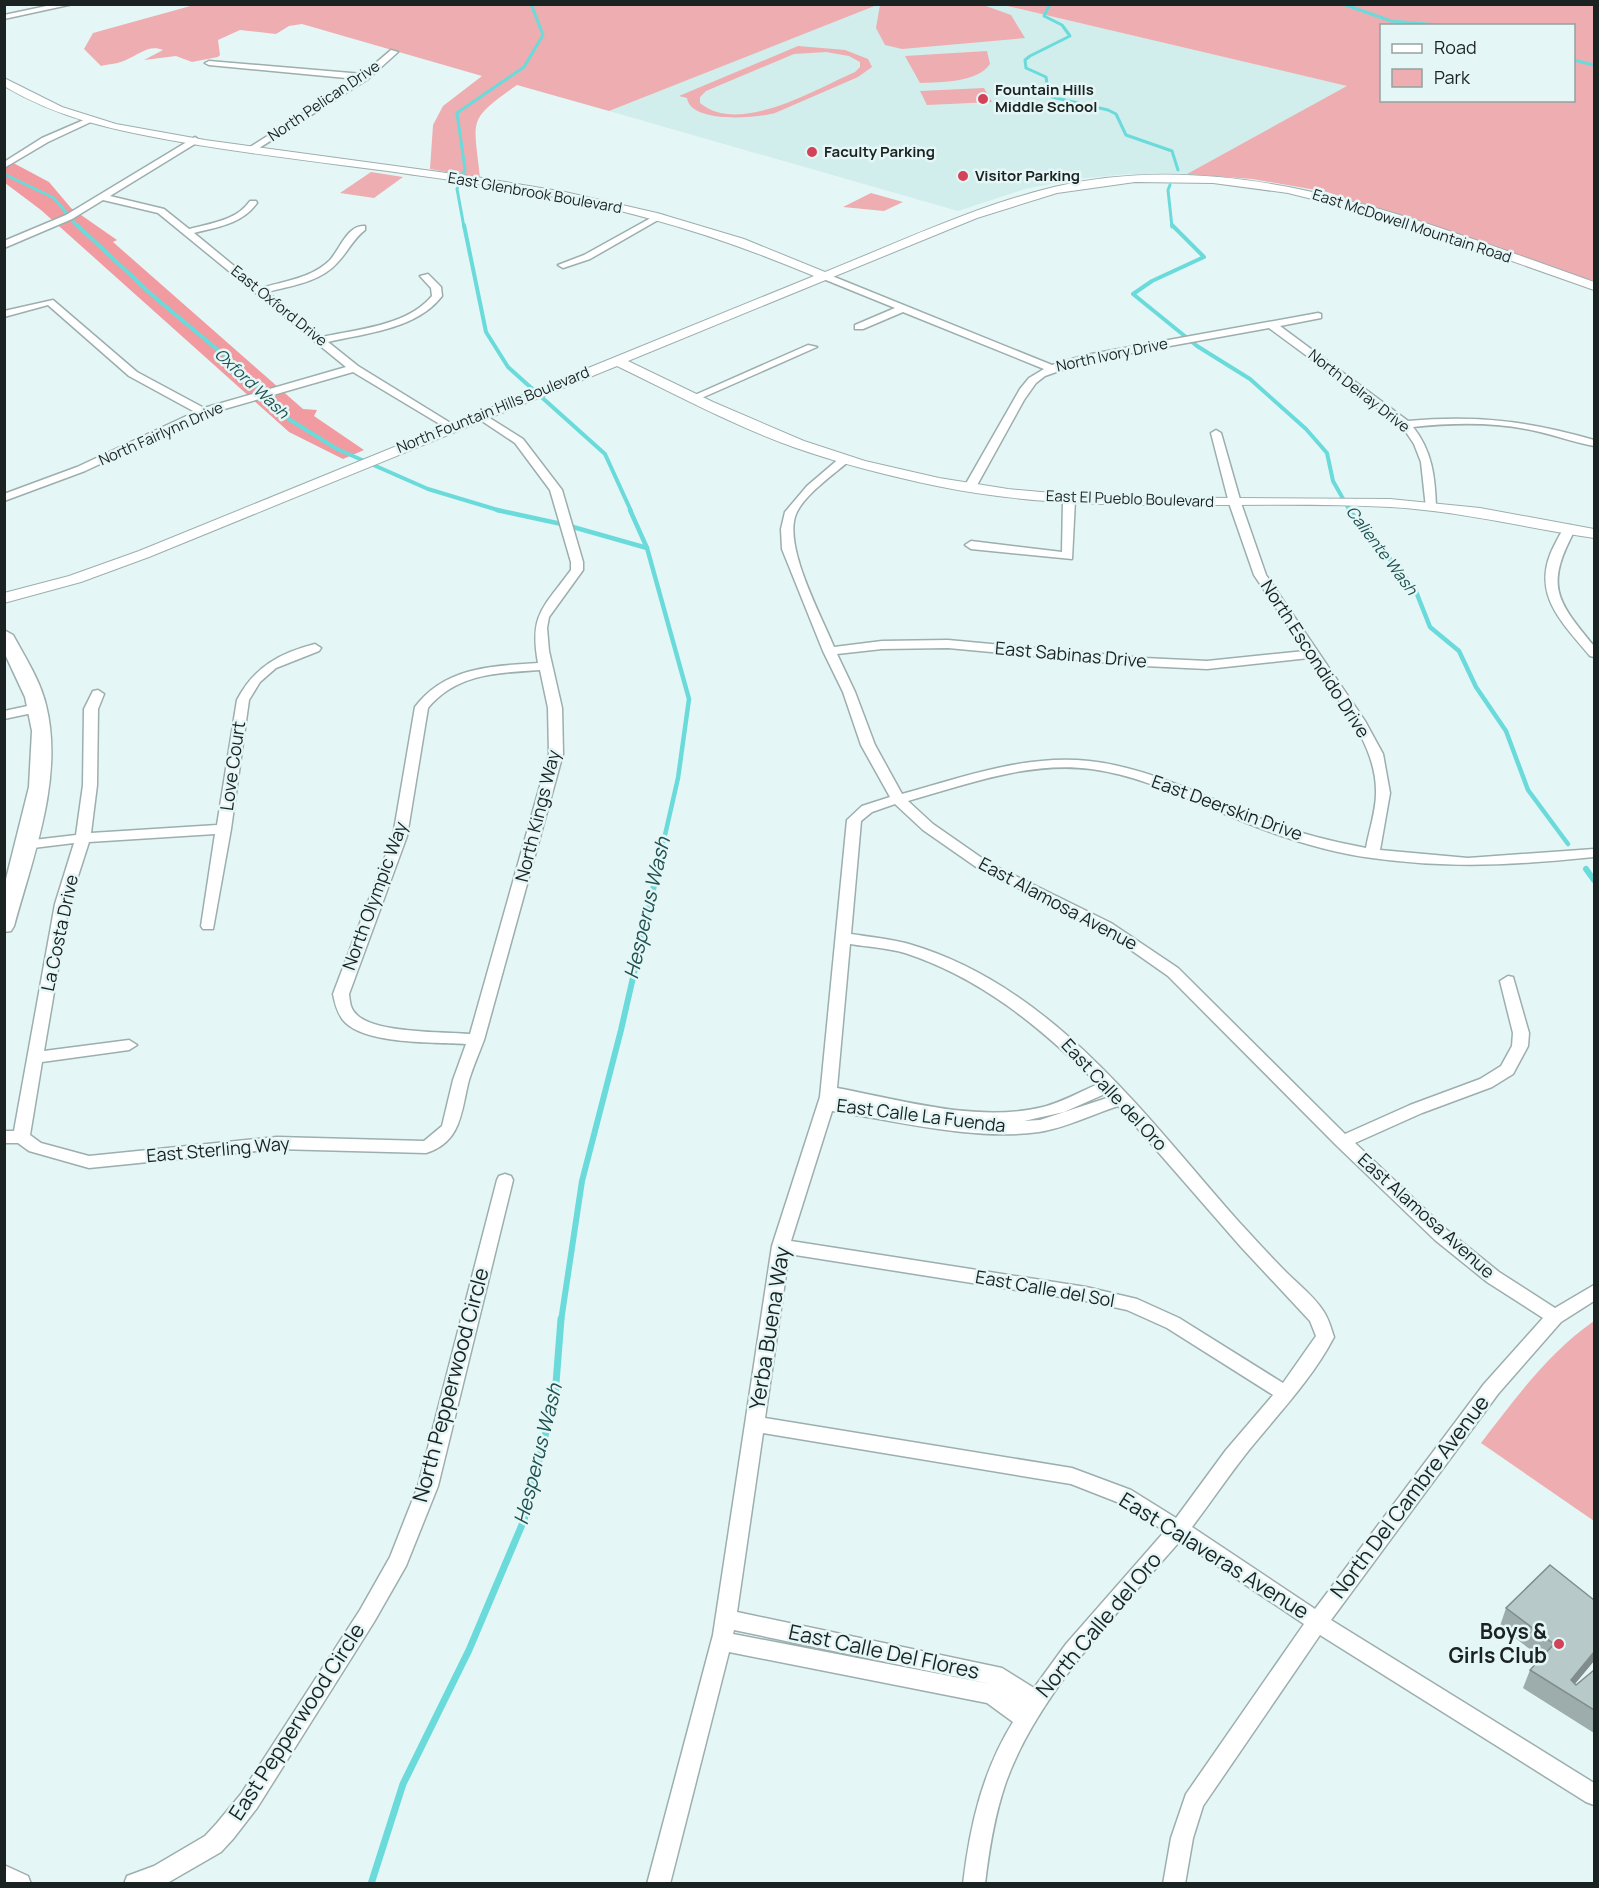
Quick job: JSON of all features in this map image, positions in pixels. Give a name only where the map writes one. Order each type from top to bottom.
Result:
[{"type":"main road","points":[[4,635],[24,670],[37,708],[41,766],[25,845],[4,926]]},
{"type":"street","points":[[4,17],[70,4]]},
{"type":"street","name":"North Pelican Drive","points":[[253,149],[365,77],[394,52]]},
{"type":"street","points":[[209,63],[365,77]]},
{"type":"street","name":"East Glenbrook Boulevard","points":[[4,81],[46,106],[89,121],[195,140],[548,194],[661,216],[736,241],[1051,368]]},
{"type":"street","points":[[4,166],[45,140],[89,121]]},
{"type":"street","points":[[4,245],[68,217],[195,140]]},
{"type":"street","name":"East McDowell Mountain Road","points":[[978,214],[1057,188],[1103,181],[1193,178],[1268,185],[1357,205],[1594,286]]},
{"type":"street","name":"East Oxford Drive","points":[[103,197],[161,211],[354,368],[452,427]]},
{"type":"street","points":[[188,232],[241,216],[249,210],[252,202]]},
{"type":"street","name":"North Fountain Hills Boulevard","points":[[4,598],[75,579],[144,554],[480,415],[978,214]]},
{"type":"street","points":[[563,265],[587,257],[661,216]]},
{"type":"street","points":[[261,291],[319,273],[335,260],[347,238],[362,228]]},
{"type":"street","points":[[321,340],[410,317],[426,310],[437,296],[436,287],[425,276]]},
{"type":"street","points":[[4,314],[50,302],[133,374],[203,412]]},
{"type":"street","points":[[859,327],[903,308]]},
{"type":"street","name":"North Ivory Drive","points":[[970,487],[1002,432],[1021,392],[1051,368],[1318,316]]},
{"type":"street","name":"North Delray Drive","points":[[1272,325],[1407,424],[1420,442],[1429,464],[1430,506]]},
{"type":"street","points":[[693,398],[812,347]]},
{"type":"street","name":"East El Pueblo Boulevard","points":[[615,360],[778,436],[845,459],[906,475],[970,487],[1069,500],[1390,503],[1430,506],[1480,512],[1594,534]]},
{"type":"street","name":"North Fairlynn Drive","points":[[4,498],[55,480],[203,412],[354,368]]},
{"type":"street","name":"North Kings Way","points":[[436,1143],[449,1131],[455,1119],[461,1080],[476,1040],[556,754],[555,709],[540,626],[543,617],[577,570],[574,551],[553,484],[519,441],[480,415]]},
{"type":"street","points":[[1407,424],[1450,419],[1503,421],[1540,427],[1594,443]]},
{"type":"street","name":"North Escondido Drive","points":[[1216,433],[1235,502],[1260,575],[1358,720],[1376,754],[1383,793],[1372,854]]},
{"type":"street","name":"East Alamosa Avenue","points":[[845,459],[798,503],[792,512],[788,529],[788,549],[829,651],[849,692],[868,745],[899,800],[928,826],[984,866],[1106,926],[1173,972],[1343,1142],[1442,1235],[1493,1277],[1555,1317]]},
{"type":"street","points":[[971,545],[1068,556],[1069,500]]},
{"type":"street","points":[[1570,528],[1553,562],[1549,586],[1557,605],[1594,653]]},
{"type":"street","name":"East Sabinas Drive","points":[[829,651],[882,645],[948,644],[1144,662],[1207,665],[1312,654]]},
{"type":"street","name":"Love Court","points":[[208,926],[240,713],[248,688],[277,660],[315,648]]},
{"type":"street","name":"North Olympic Way","points":[[476,1040],[368,1030],[346,1015],[341,1003],[341,994],[400,836],[422,707],[426,700],[441,684],[453,678],[546,666]]},
{"type":"street","name":"La Costa Drive","points":[[13,1137],[36,1057],[62,904],[82,838],[90,785],[91,709],[98,694]]},
{"type":"street","points":[[4,715],[37,708]]},
{"type":"street","name":"East Deerskin Drive","points":[[899,800],[998,771],[1030,766],[1088,765],[1151,779],[1290,834],[1372,854],[1452,862],[1594,853]]},
{"type":"street","name":"Yerba Buena Way","points":[[658,1884],[721,1641],[781,1246],[827,1098],[854,820],[867,808],[899,800]]},
{"type":"street","points":[[25,845],[82,838],[224,829]]},
{"type":"street","name":"East Calle del Oro","points":[[844,938],[877,940],[928,954],[1013,998],[1041,1020],[1109,1086],[1265,1263],[1317,1317],[1325,1337]]},
{"type":"street","points":[[1343,1142],[1416,1109],[1486,1083],[1507,1070],[1520,1046],[1521,1033],[1508,981]]},
{"type":"street","points":[[36,1057],[129,1045]]},
{"type":"street","name":"East Calle La Fuenda","points":[[827,1098],[957,1113],[1008,1116],[1040,1113],[1072,1103],[1109,1086]]},
{"type":"street","name":"East Calle La Fuenda","points":[[827,1098],[956,1124],[1012,1128],[1041,1126],[1121,1099]]},
{"type":"street","name":"East Sterling Way","points":[[13,1137],[35,1147],[89,1162],[277,1143],[414,1148],[436,1143]]},
{"type":"street","name":"North Pepperwood Circle","points":[[367,1616],[399,1560],[428,1486],[505,1180]]},
{"type":"street","name":"East Calle del Sol","points":[[781,1246],[1086,1294],[1131,1305],[1173,1323],[1286,1394]]},
{"type":"street","name":"North Del Cambre Avenue","points":[[1174,1884],[1182,1838],[1194,1801],[1317,1622],[1491,1389],[1555,1317],[1594,1292]]},
{"type":"street","name":"North Calle del Oro","points":[[974,1884],[975,1853],[997,1776],[1030,1710],[1066,1658],[1178,1529],[1233,1456],[1286,1394],[1325,1337]]},
{"type":"street","name":"East Calaveras Avenue","points":[[755,1424],[1072,1476],[1124,1496],[1178,1529],[1317,1622],[1594,1795]]},
{"type":"street","name":"East Pepperwood Circle","points":[[135,1884],[161,1874],[213,1844],[225,1831],[249,1801],[367,1616]]},
{"type":"street","name":"East Calle Del Flores","points":[[725,1619],[1002,1677],[1030,1710]]},
{"type":"street","name":"East Calle Del Flores","points":[[721,1641],[992,1694],[1030,1710]]},
{"type":"street","points":[[4,1876],[20,1884]]},
{"type":"shaded area","name":"Fountain Hills Middle School","points":[[877,4],[1003,5],[1348,86],[1187,174],[1128,174],[1076,179],[1025,189],[958,211],[609,111]]},
{"type":"shaded area","points":[[4,158],[49,182],[71,208],[117,240],[113,242],[303,409],[317,410],[314,416],[364,450],[343,459],[289,432],[41,210],[5,183]]},
{"type":"green space","points":[[194,5],[877,5],[609,111],[517,85],[489,106],[477,122],[476,143],[480,178],[430,169],[433,125],[443,106],[482,76],[302,24],[289,26],[276,34],[240,30],[218,40],[220,55],[218,57],[192,62],[176,56],[144,60],[163,50],[153,48],[123,61],[101,66],[84,49],[93,33]]},
{"type":"green space","points":[[880,5],[986,6],[1011,15],[1025,38],[902,49],[885,45],[876,28]]},
{"type":"green space","points":[[1003,5],[1594,5],[1594,281],[1327,192],[1252,179],[1187,174],[1347,86]]},
{"type":"green space","points":[[798,46],[845,50],[868,59],[872,67],[858,77],[766,115],[726,117],[712,115],[700,112],[691,106],[687,98],[679,96]],"holes":[[[826,52],[849,56],[860,62],[860,67],[855,72],[778,106],[756,112],[735,114],[716,112],[700,103],[700,97],[706,91],[794,54]]]},
{"type":"green space","points":[[987,51],[990,64],[977,75],[938,82],[920,83],[905,56]]},
{"type":"green space","points":[[984,88],[992,102],[927,105],[920,91]]},
{"type":"green space","points":[[371,172],[403,177],[374,198],[340,193]]},
{"type":"green space","points":[[871,193],[903,202],[884,211],[843,207]]},
{"type":"green space","points":[[1594,1321],[1594,1521],[1481,1443],[1547,1362]]},
{"type":"building","name":"Boys & Girls Club","points":[[1550,1565],[1594,1600],[1594,1652],[1571,1680],[1576,1685],[1594,1670],[1594,1710],[1530,1670],[1554,1644],[1506,1608]]},
{"type":"waterway","name":"Hesperus Wash","points":[[464,227],[457,189],[465,169],[457,113],[524,67],[543,35],[531,4]]},
{"type":"waterway","name":"Caliente Wash","points":[[1050,4],[1044,16],[1062,25],[1070,36],[1030,56],[1025,60],[1026,68],[1046,77],[1048,91],[1052,97],[1108,110],[1116,114],[1126,135],[1172,151],[1178,170]]},
{"type":"waterway","points":[[1343,4],[1391,21],[1426,24]]},
{"type":"waterway","points":[[1575,60],[1594,65]]},
{"type":"waterway","name":"Oxford Wash","points":[[4,174],[54,198],[78,227]]},
{"type":"waterway","name":"Caliente Wash","points":[[1170,185],[1168,190],[1172,227]]},
{"type":"waterway","name":"Oxford Wash","points":[[77,225],[152,295],[231,361],[287,418],[337,449],[428,489],[499,511]]},
{"type":"waterway","name":"Hesperus Wash","points":[[464,225],[486,332],[508,367],[605,454],[631,511]]},
{"type":"waterway","name":"Caliente Wash","points":[[1172,225],[1204,257],[1152,281],[1133,294],[1197,346],[1250,379],[1306,429],[1327,453],[1333,481],[1350,511]]},
{"type":"waterway","name":"Hesperus Wash","points":[[630,510],[647,548]]},
{"type":"waterway","name":"Caliente Wash","points":[[1349,510],[1415,589],[1430,627],[1459,651],[1476,687],[1506,731],[1528,790],[1568,844]]},
{"type":"waterway","name":"Oxford Wash","points":[[499,511],[566,525],[647,548]]},
{"type":"waterway","name":"Hesperus Wash","points":[[647,548],[689,699],[678,778],[657,870]]},
{"type":"waterway","name":"Hesperus Wash","points":[[561,1321],[582,1181],[621,1030],[658,868]]},
{"type":"waterway","name":"Caliente Wash","points":[[1586,869],[1594,880]]},
{"type":"waterway","name":"Hesperus Wash","points":[[371,1884],[403,1784],[469,1650],[524,1520],[555,1396],[561,1319]]},
{"type":"place","name":"Fountain Hills Middle School","points":[[983,99]]},
{"type":"place","name":"Faculty Parking","points":[[812,152]]},
{"type":"place","name":"Visitor Parking","points":[[963,176]]},
{"type":"place","name":"Boys & Girls Club","points":[[1559,1644]]}]
